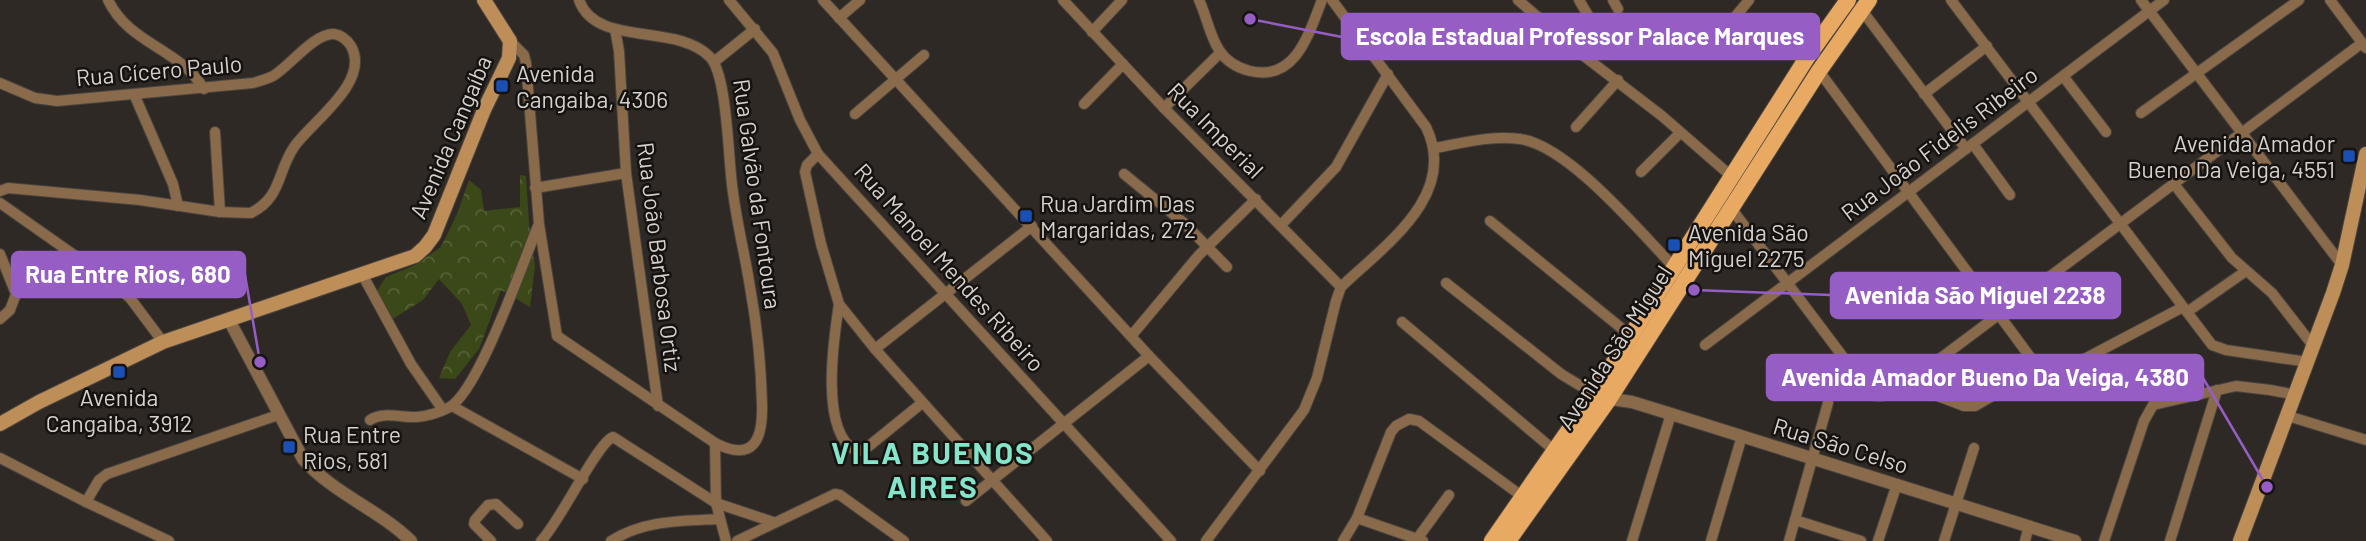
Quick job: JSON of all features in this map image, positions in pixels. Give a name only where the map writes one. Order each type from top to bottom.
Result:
[{"type":"main road","points":[[484,0],[510,41]]},
{"type":"main road","name":"Avenida São Miguel","points":[[1508,541],[1601,397],[1731,208],[1819,71],[1854,2]]},
{"type":"main road","name":"Avenida São Miguel","points":[[1492,541],[1555,451],[1601,397],[1631,336],[1808,56],[1854,2]]},
{"type":"main road","name":"Avenida Cangaíba","points":[[0,424],[39,402],[163,342],[415,256],[434,235],[484,110],[509,58],[510,41]]},
{"type":"main road","points":[[2240,541],[2314,347],[2359,218],[2366,154]]},
{"type":"street","points":[[108,0],[129,28],[183,63],[195,74],[204,89]]},
{"type":"street","name":"Rua Galvão da Fontoura","points":[[579,0],[584,13],[595,22],[615,29],[660,35],[685,42],[708,55],[719,73],[732,188],[756,325],[763,418],[758,439],[743,450],[727,449],[715,443]]},
{"type":"street","name":"Rua Manoel Mendes Ribeiro","points":[[729,0],[772,53],[800,120],[818,154],[1171,541]]},
{"type":"street","points":[[823,0],[1149,356],[1259,471]]},
{"type":"street","points":[[839,18],[860,0]]},
{"type":"street","name":"Rua Imperial","points":[[1063,0],[1164,108],[1341,287]]},
{"type":"street","points":[[1092,32],[1122,0]]},
{"type":"street","points":[[1199,0],[1220,53],[1242,69],[1260,74],[1272,72],[1296,56],[1304,45],[1322,0]]},
{"type":"street","points":[[1206,541],[1304,410],[1311,396],[1341,287],[1409,221],[1422,204],[1433,178],[1434,148],[1426,127],[1332,0]]},
{"type":"street","points":[[1518,0],[1576,50],[1618,80],[1731,177]]},
{"type":"street","points":[[1579,0],[1589,17]]},
{"type":"street","points":[[1708,39],[1721,34],[1749,0]]},
{"type":"street","points":[[1951,0],[2215,347],[2308,362]]},
{"type":"street","points":[[2141,0],[2342,265]]},
{"type":"street","name":"Rua João Fidelis Ribeiro","points":[[1705,345],[2164,0]]},
{"type":"street","points":[[2141,113],[2299,0]]},
{"type":"street","points":[[1731,208],[1871,394],[1877,397],[1886,396],[1906,384],[2120,223],[2365,46],[2330,0]]},
{"type":"street","points":[[1854,2],[1924,94],[2010,195]]},
{"type":"street","name":"Rua João Barbosa Ortiz","points":[[615,29],[619,51],[626,173],[658,406]]},
{"type":"street","points":[[714,62],[755,29]]},
{"type":"street","name":"Rua Cícero Paulo","points":[[0,83],[45,101],[204,89],[264,80],[318,39],[337,34],[347,40],[356,62],[355,71],[348,84],[289,155],[278,186],[270,199],[251,213],[219,212],[141,200],[21,189],[8,188],[0,191]]},
{"type":"street","points":[[510,41],[524,55],[526,63],[539,224],[557,336],[715,443],[716,503],[726,541]]},
{"type":"street","points":[[1924,94],[1987,46]]},
{"type":"street","points":[[1164,108],[1220,53]]},
{"type":"street","points":[[855,114],[924,55]]},
{"type":"street","points":[[509,58],[526,63]]},
{"type":"street","points":[[1084,104],[1123,64]]},
{"type":"street","points":[[1819,71],[2045,374],[2054,375],[2185,309],[2246,271]]},
{"type":"street","points":[[1281,225],[1336,167],[1388,74]]},
{"type":"street","points":[[2063,76],[2106,132]]},
{"type":"street","points":[[1576,127],[1618,80]]},
{"type":"street","points":[[134,94],[173,184],[178,206]]},
{"type":"street","points":[[215,132],[219,212]]},
{"type":"street","points":[[1641,172],[1680,132]]},
{"type":"street","points":[[1434,148],[1520,139],[1548,150],[1578,171],[1675,268]]},
{"type":"street","points":[[818,154],[807,165],[805,172],[838,304],[831,377],[837,423],[845,443],[856,451],[864,450],[922,403]]},
{"type":"street","points":[[535,188],[626,173]]},
{"type":"street","points":[[1125,174],[1168,208],[1227,267]]},
{"type":"street","points":[[2174,184],[2223,247],[2272,293],[2314,347]]},
{"type":"street","points":[[1132,335],[1207,246],[1256,199]]},
{"type":"street","points":[[0,203],[114,283],[131,299],[163,342]]},
{"type":"street","points":[[1490,221],[1631,336]]},
{"type":"street","points":[[370,420],[381,415],[430,415],[448,408],[480,366],[539,224]]},
{"type":"street","points":[[875,349],[1031,226]]},
{"type":"street","points":[[0,254],[16,294],[15,302],[5,307],[0,319]]},
{"type":"street","points":[[362,274],[411,364],[448,408],[583,479]]},
{"type":"street","points":[[1446,283],[1561,374],[1601,397]]},
{"type":"street","points":[[838,304],[922,403],[1047,541]]},
{"type":"street","points":[[229,320],[303,459],[316,474],[351,500],[391,524],[411,541]]},
{"type":"street","points":[[1402,322],[1555,451]]},
{"type":"street","points":[[966,502],[1149,356]]},
{"type":"street","points":[[1906,384],[1965,407],[1975,407],[2039,369]]},
{"type":"street","points":[[2104,541],[2144,421],[2149,409],[2155,404],[2240,386],[2296,395]]},
{"type":"street","points":[[2170,541],[2217,390]]},
{"type":"street","name":"Rua São Celso","points":[[1601,397],[1632,402],[2075,541]]},
{"type":"street","points":[[1789,541],[1828,403]]},
{"type":"street","points":[[1632,541],[1671,414]]},
{"type":"street","points":[[86,502],[99,480],[107,474],[278,415]]},
{"type":"street","points":[[2288,416],[2366,440]]},
{"type":"street","points":[[1343,541],[1357,518],[1391,432],[1409,419],[1419,421],[1522,497]]},
{"type":"street","points":[[1711,541],[1742,436]]},
{"type":"street","points":[[545,539],[604,443],[610,438],[617,438],[716,503],[773,522]]},
{"type":"street","points":[[1944,541],[1974,448]]},
{"type":"street","points":[[0,458],[169,541]]},
{"type":"street","points":[[1878,541],[1897,484]]},
{"type":"street","points":[[737,541],[835,494],[904,541]]},
{"type":"street","points":[[1357,518],[1420,540],[1449,495]]},
{"type":"street","points":[[491,541],[474,524],[488,505],[496,504],[518,524]]},
{"type":"street","points":[[611,541],[638,527],[719,519]]},
{"type":"street","points":[[1795,520],[1861,541]]},
{"type":"street","points":[[2025,541],[2029,526]]},
{"type":"green space","points":[[520,175],[526,176],[535,266],[530,307],[501,290],[479,349],[455,379],[439,378],[450,352],[471,325],[462,304],[439,279],[423,300],[391,320],[377,291],[386,277],[415,265],[441,247],[469,180],[481,190],[484,211],[520,207]]},
{"type":"place","name":"Escola Estadual Professor Palace Marques","points":[[1250,19]]},
{"type":"place","name":"Avenida Cangaiba, 4306","points":[[502,86]]},
{"type":"place","name":"Avenida Amador Bueno Da Veiga, 4551","points":[[2349,156]]},
{"type":"place","name":"Rua Jardim Das Margaridas, 272","points":[[1026,216]]},
{"type":"place","name":"Avenida São Miguel 2275","points":[[1674,245]]},
{"type":"place","name":"Avenida São Miguel 2238","points":[[1694,290]]},
{"type":"place","name":"Rua Entre Rios, 680","points":[[260,362]]},
{"type":"place","name":"Avenida Cangaiba, 3912","points":[[119,372]]},
{"type":"place","name":"Rua Entre Rios, 581","points":[[289,447]]},
{"type":"place","name":"Avenida Amador Bueno Da Veiga, 4380","points":[[2267,487]]},
{"type":"district","name":"VILA BUENOS AIRES","points":[[933,469]]}]
